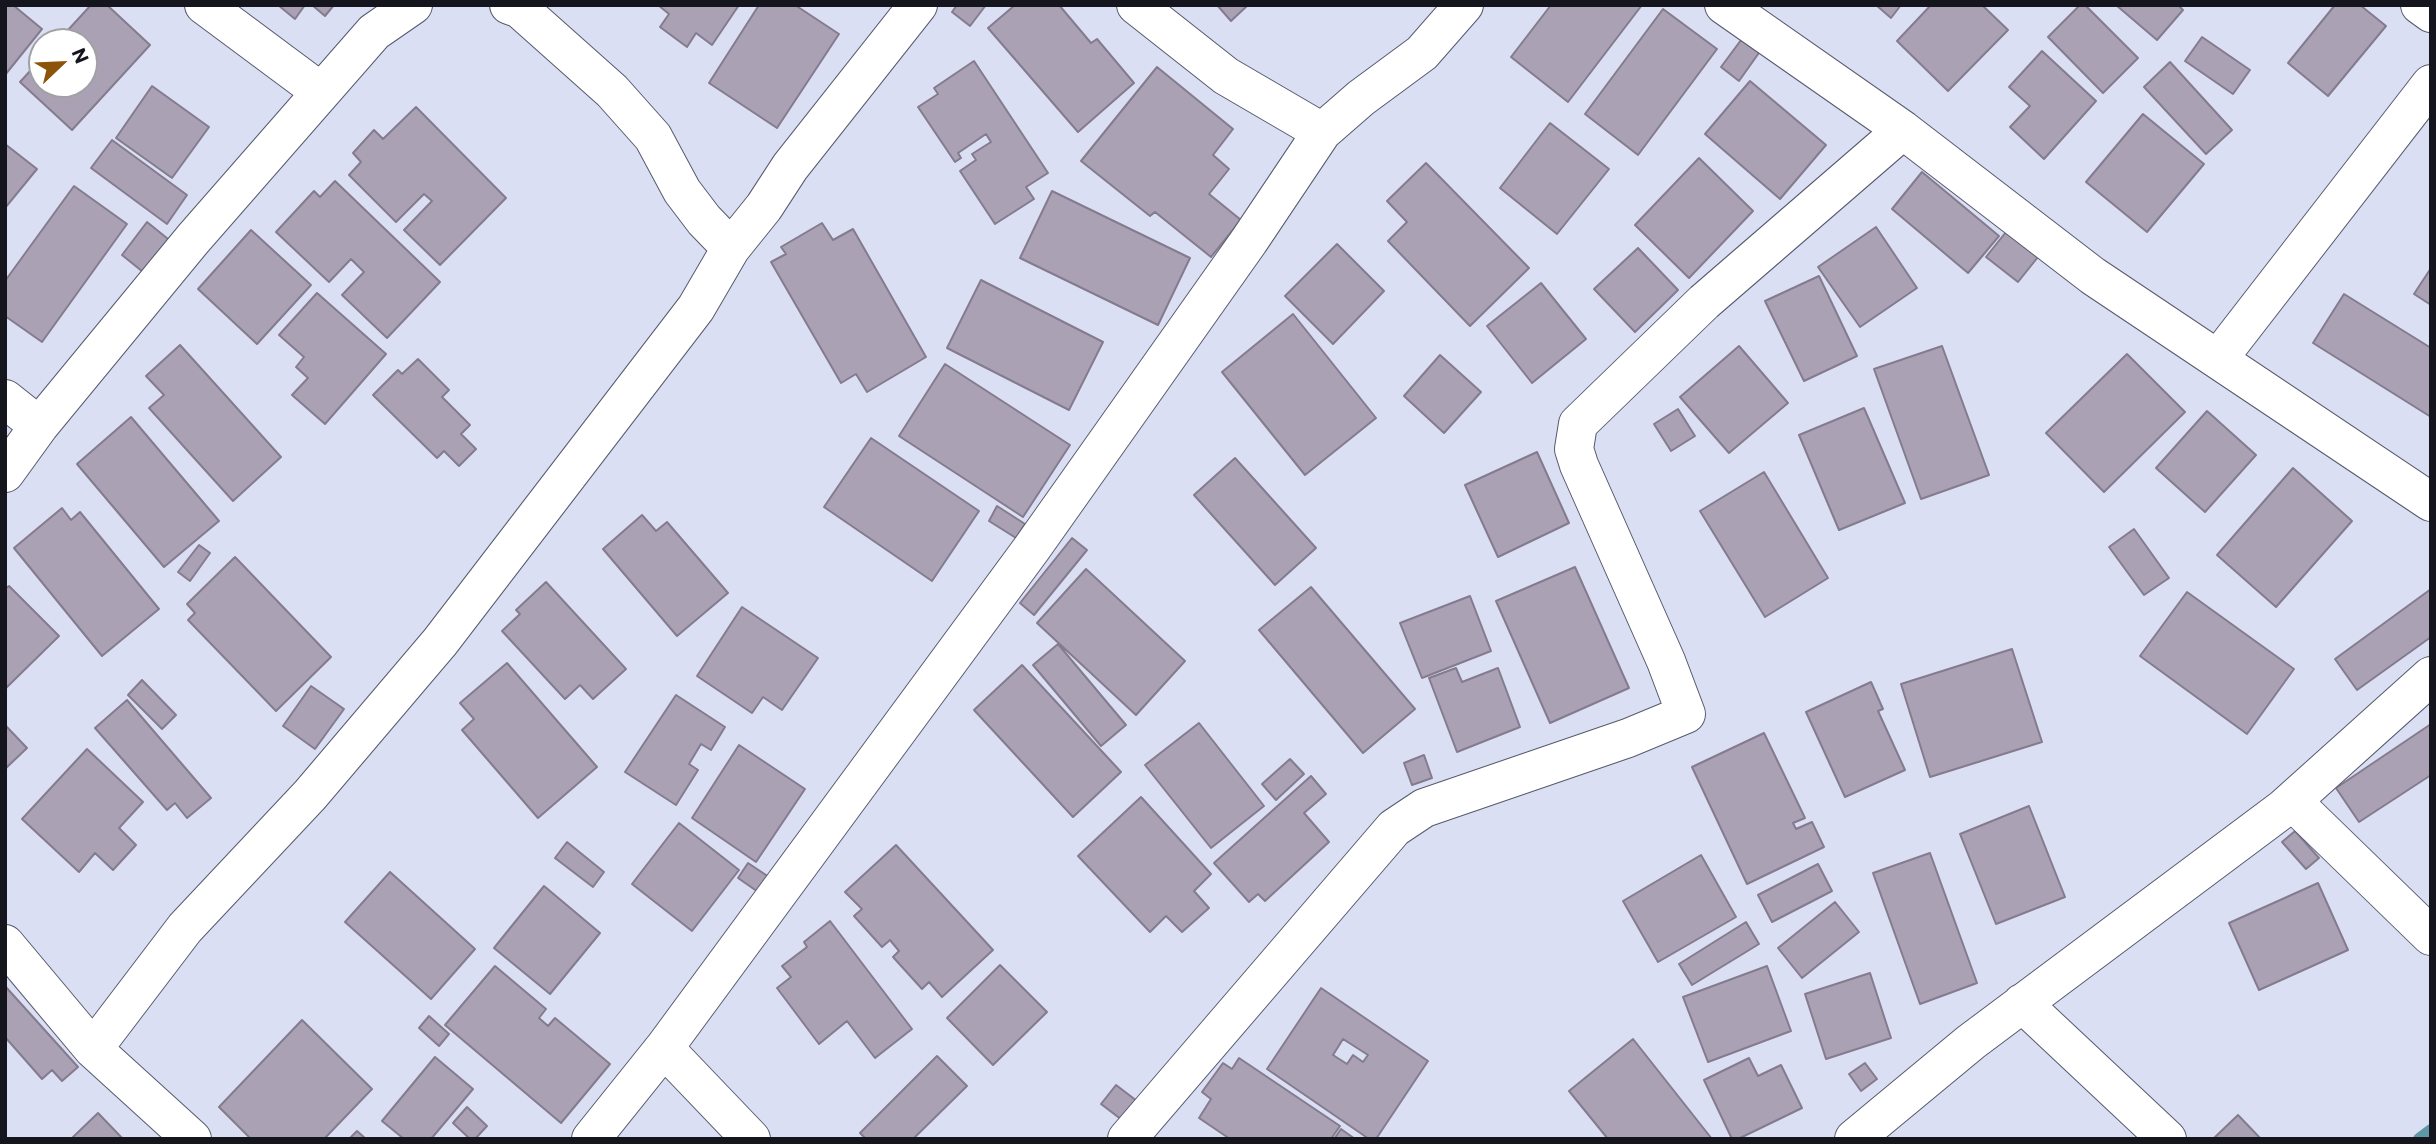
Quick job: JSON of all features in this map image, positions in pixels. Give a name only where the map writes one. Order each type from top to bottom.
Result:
[{"type":"street","points":[[204,5],[321,92]]},
{"type":"street","points":[[5,473],[39,426],[193,239],[321,92],[374,32],[413,5]]},
{"type":"street","points":[[509,5],[520,9],[612,91],[653,137],[682,191],[730,248]]},
{"type":"street","points":[[93,1049],[186,928],[310,795],[440,642],[696,308],[730,248],[764,207],[790,167],[918,5]]},
{"type":"street","points":[[1136,5],[1226,76],[1322,132]]},
{"type":"street","points":[[591,1139],[664,1048],[1031,548],[1249,241],[1322,132],[1361,98],[1422,53],[1464,5]]},
{"type":"street","points":[[1724,5],[1903,130],[2093,276],[2431,502]]},
{"type":"street","points":[[2420,5],[2431,13]]},
{"type":"street","points":[[2218,359],[2431,84]]},
{"type":"street","points":[[1127,1139],[1394,828],[1424,808],[1628,738],[1686,714],[1666,661],[1579,465],[1574,449],[1578,424],[1704,302],[1903,130]]},
{"type":"street","points":[[5,399],[39,426]]},
{"type":"street","points":[[1854,1139],[1971,1042],[2292,801],[2431,677]]},
{"type":"street","points":[[2292,801],[2431,936]]},
{"type":"street","points":[[5,944],[93,1049],[192,1139]]},
{"type":"street","points":[[2022,1003],[2167,1139]]},
{"type":"street","points":[[664,1048],[751,1139]]},
{"type":"building","points":[[5,5],[13,5],[41,28],[28,28],[28,46],[5,75]]},
{"type":"building","points":[[91,5],[107,5],[150,45],[72,130],[37,98],[98,98],[98,28],[70,28]]},
{"type":"building","points":[[278,5],[305,5],[295,19]]},
{"type":"building","points":[[312,5],[334,5],[325,16]]},
{"type":"building","points":[[658,5],[739,5],[712,45],[696,33],[687,47],[660,27],[669,14]]},
{"type":"building","points":[[759,5],[795,5],[839,34],[777,128],[709,83]]},
{"type":"building","points":[[957,5],[986,5],[970,26],[952,12]]},
{"type":"building","points":[[1015,5],[1059,5],[1091,43],[1097,39],[1134,83],[1078,132],[988,28]]},
{"type":"building","points":[[1217,5],[1248,5],[1231,21]]},
{"type":"building","points":[[1551,5],[1642,5],[1568,102],[1511,57]]},
{"type":"building","points":[[1876,5],[1901,5],[1891,18]]},
{"type":"building","points":[[1931,5],[1982,5],[2008,30],[1948,91],[1897,41]]},
{"type":"building","points":[[2080,5],[2085,5],[2138,58],[2103,93],[2048,37]]},
{"type":"building","points":[[2116,5],[2178,5],[2183,10],[2157,40]]},
{"type":"building","points":[[2335,5],[2360,5],[2386,26],[2328,96],[2288,63]]},
{"type":"building","points":[[1663,9],[1717,49],[1638,155],[1585,114]]},
{"type":"building","points":[[1744,36],[1761,50],[1739,81],[1721,67]]},
{"type":"building","points":[[2202,37],[2250,70],[2233,94],[2185,61]]},
{"type":"building","points":[[2042,51],[2096,101],[2044,159],[2010,127],[2030,106],[2009,87]]},
{"type":"building","points":[[974,61],[1048,173],[1026,187],[1034,199],[995,224],[960,171],[976,160],[972,154],[991,142],[986,134],[958,153],[961,158],[955,162],[918,107],[938,94],[934,88]]},
{"type":"building","points":[[2170,62],[2232,130],[2206,154],[2144,87]]},
{"type":"building","points":[[1157,67],[1233,129],[1213,155],[1229,169],[1209,194],[1241,220],[1211,257],[1155,212],[1150,216],[1081,161]]},
{"type":"building","points":[[28,73],[28,89],[20,82]]},
{"type":"building","points":[[1750,81],[1826,145],[1780,199],[1705,134]]},
{"type":"building","points":[[152,86],[209,127],[172,178],[116,138]]},
{"type":"building","points":[[416,107],[506,198],[440,265],[404,230],[432,201],[424,194],[396,222],[349,175],[361,162],[353,153],[374,130],[383,139]]},
{"type":"building","points":[[2143,114],[2204,164],[2147,232],[2086,182]]},
{"type":"building","points":[[1550,123],[1609,169],[1557,234],[1500,188]]},
{"type":"building","points":[[112,140],[187,195],[167,224],[91,168]]},
{"type":"building","points":[[5,144],[37,169],[5,208]]},
{"type":"building","points":[[1699,158],[1753,211],[1689,278],[1635,225]]},
{"type":"building","points":[[1426,163],[1529,268],[1470,326],[1388,241],[1407,222],[1387,201]]},
{"type":"building","points":[[1922,172],[1999,236],[1968,273],[1892,209]]},
{"type":"building","points":[[335,181],[440,282],[387,338],[342,295],[364,272],[351,259],[329,282],[276,232],[314,191],[320,197]]},
{"type":"building","points":[[74,186],[127,224],[42,342],[5,316],[5,281]]},
{"type":"building","points":[[1052,191],[1190,258],[1158,325],[1020,258]]},
{"type":"building","points":[[147,222],[173,243],[148,276],[122,255]]},
{"type":"building","points":[[822,223],[833,240],[853,229],[926,357],[867,392],[856,374],[841,383],[771,262],[786,254],[781,247]]},
{"type":"building","points":[[1876,227],[1917,288],[1860,327],[1818,267]]},
{"type":"building","points":[[251,230],[311,285],[257,344],[198,289]]},
{"type":"building","points":[[2006,232],[2038,257],[2018,282],[1986,257]]},
{"type":"building","points":[[1337,244],[1384,291],[1333,344],[1285,296]]},
{"type":"building","points":[[1638,248],[1678,290],[1635,332],[1594,289]]},
{"type":"building","points":[[2431,268],[2431,305],[2414,294]]},
{"type":"building","points":[[1819,276],[1857,356],[1804,381],[1765,301]]},
{"type":"building","points":[[981,280],[1103,342],[1069,410],[947,348]]},
{"type":"building","points":[[1541,283],[1586,339],[1532,383],[1487,326]]},
{"type":"building","points":[[317,293],[386,354],[325,424],[292,395],[308,378],[296,367],[304,357],[279,335]]},
{"type":"building","points":[[2344,294],[2431,348],[2431,417],[2313,343]]},
{"type":"building","points":[[1293,314],[1376,418],[1305,475],[1222,372]]},
{"type":"building","points":[[180,345],[281,457],[233,501],[149,408],[164,395],[146,376]]},
{"type":"building","points":[[1739,346],[1788,403],[1729,453],[1680,397]]},
{"type":"building","points":[[1942,346],[1989,475],[1921,499],[1874,369]]},
{"type":"building","points":[[2127,354],[2185,412],[2104,492],[2046,433]]},
{"type":"building","points":[[1440,355],[1481,392],[1444,433],[1404,396]]},
{"type":"building","points":[[418,359],[449,390],[442,397],[470,425],[461,434],[476,449],[459,466],[444,451],[437,458],[373,395],[398,370],[402,374]]},
{"type":"building","points":[[945,364],[1070,445],[1023,517],[899,436]]},
{"type":"building","points":[[1864,408],[1905,503],[1839,530],[1799,435]]},
{"type":"building","points":[[1678,409],[1695,436],[1671,451],[1654,424]]},
{"type":"building","points":[[2207,411],[2256,455],[2205,512],[2156,468]]},
{"type":"building","points":[[131,417],[219,521],[164,567],[77,464]]},
{"type":"building","points":[[871,438],[979,511],[932,581],[824,507]]},
{"type":"building","points":[[1537,452],[1569,523],[1498,557],[1465,485]]},
{"type":"building","points":[[1235,458],[1316,548],[1275,585],[1194,495]]},
{"type":"building","points":[[2293,468],[2352,521],[2276,607],[2217,555]]},
{"type":"building","points":[[1764,472],[1828,578],[1765,617],[1700,511]]},
{"type":"building","points":[[997,506],[1025,524],[1016,538],[989,521]]},
{"type":"building","points":[[62,508],[71,520],[80,512],[159,609],[102,656],[14,548]]},
{"type":"building","points":[[642,515],[656,531],[667,522],[728,593],[677,636],[603,549]]},
{"type":"building","points":[[2134,529],[2169,578],[2144,595],[2109,547]]},
{"type":"building","points":[[1072,538],[1087,550],[1034,615],[1020,603]]},
{"type":"building","points":[[199,545],[210,553],[190,581],[178,572]]},
{"type":"building","points":[[235,557],[331,657],[276,711],[188,620],[195,613],[187,604]]},
{"type":"building","points":[[1575,567],[1629,688],[1550,723],[1496,601]]},
{"type":"building","points":[[1086,569],[1185,661],[1136,715],[1037,623]]},
{"type":"building","points":[[546,582],[626,669],[593,699],[580,685],[565,699],[502,631],[520,614],[516,610]]},
{"type":"building","points":[[9,586],[59,636],[5,689],[5,589]]},
{"type":"building","points":[[1311,587],[1415,709],[1363,753],[1259,630]]},
{"type":"building","points":[[2431,589],[2431,637],[2357,690],[2335,659]]},
{"type":"building","points":[[2187,592],[2294,669],[2247,734],[2140,656]]},
{"type":"building","points":[[1470,596],[1491,651],[1422,678],[1400,623]]},
{"type":"building","points":[[742,607],[818,658],[782,710],[763,697],[752,713],[697,676]]},
{"type":"building","points":[[1058,644],[1126,725],[1101,746],[1033,665]]},
{"type":"building","points":[[2012,649],[2042,742],[1930,777],[1901,684]]},
{"type":"building","points":[[507,663],[597,767],[538,818],[462,730],[474,719],[460,703]]},
{"type":"building","points":[[1022,665],[1121,772],[1073,817],[974,710]]},
{"type":"building","points":[[1456,668],[1462,682],[1498,668],[1520,727],[1457,752],[1429,678]]},
{"type":"building","points":[[142,680],[176,715],[162,729],[128,695]]},
{"type":"building","points":[[1871,682],[1883,709],[1878,711],[1905,770],[1845,797],[1806,712]]},
{"type":"building","points":[[311,686],[344,709],[315,749],[283,726]]},
{"type":"building","points":[[676,695],[725,727],[711,750],[701,744],[689,764],[698,770],[676,805],[625,772]]},
{"type":"building","points":[[127,700],[211,798],[187,818],[175,803],[167,810],[95,728]]},
{"type":"building","points":[[1199,723],[1264,806],[1211,848],[1145,765]]},
{"type":"building","points":[[2431,724],[2431,775],[2359,822],[2336,788]]},
{"type":"building","points":[[5,725],[27,748],[5,769]]},
{"type":"building","points":[[1764,733],[1805,818],[1793,823],[1796,829],[1812,822],[1824,847],[1747,884],[1692,767]]},
{"type":"building","points":[[739,745],[805,789],[756,862],[692,818]]},
{"type":"building","points":[[87,749],[143,802],[119,828],[136,845],[113,870],[95,853],[79,872],[22,819]]},
{"type":"building","points":[[1424,755],[1432,778],[1412,785],[1404,763]]},
{"type":"building","points":[[1290,759],[1304,774],[1276,800],[1262,784]]},
{"type":"building","points":[[1311,776],[1326,794],[1304,813],[1329,842],[1265,901],[1258,894],[1249,902],[1214,863]]},
{"type":"building","points":[[1141,797],[1211,874],[1194,891],[1209,908],[1182,932],[1166,916],[1150,932],[1078,856]]},
{"type":"building","points":[[2029,806],[2065,897],[1996,924],[1960,834]]},
{"type":"building","points":[[679,823],[739,870],[692,931],[632,884]]},
{"type":"building","points":[[2295,831],[2319,858],[2306,869],[2282,842]]},
{"type":"building","points":[[567,842],[604,872],[593,887],[555,858]]},
{"type":"building","points":[[896,845],[993,950],[942,997],[929,982],[922,989],[893,957],[899,951],[890,940],[882,947],[854,916],[862,909],[845,892]]},
{"type":"building","points":[[1930,853],[1977,983],[1920,1004],[1873,873]]},
{"type":"building","points":[[1701,855],[1736,917],[1658,962],[1623,901]]},
{"type":"building","points":[[748,863],[772,879],[761,894],[738,878]]},
{"type":"building","points":[[1818,864],[1832,891],[1772,922],[1758,895]]},
{"type":"building","points":[[390,872],[475,949],[431,999],[345,922]]},
{"type":"building","points":[[2318,883],[2348,950],[2259,990],[2229,923]]},
{"type":"building","points":[[544,886],[600,933],[550,994],[494,948]]},
{"type":"building","points":[[1835,902],[1859,932],[1802,978],[1778,948]]},
{"type":"building","points":[[830,921],[912,1029],[875,1058],[847,1021],[819,1044],[777,988],[791,977],[782,966],[807,947],[804,942]]},
{"type":"building","points":[[1746,922],[1759,944],[1692,985],[1679,964]]},
{"type":"building","points":[[1000,965],[1047,1012],[993,1065],[947,1018]]},
{"type":"building","points":[[495,966],[546,1009],[539,1018],[548,1026],[555,1018],[610,1064],[561,1123],[445,1025]]},
{"type":"building","points":[[1767,966],[1791,1031],[1708,1062],[1683,997]]},
{"type":"building","points":[[1870,973],[1891,1038],[1826,1059],[1805,994]]},
{"type":"building","points":[[5,986],[78,1067],[62,1081],[52,1070],[42,1079],[5,1037]]},
{"type":"building","points":[[1321,988],[1428,1061],[1376,1139],[1369,1139],[1267,1069]],"holes":[[[1343,1039],[1368,1055],[1363,1062],[1353,1055],[1347,1064],[1333,1055]]]},
{"type":"building","points":[[429,1016],[449,1034],[439,1046],[419,1028]]},
{"type":"building","points":[[302,1020],[372,1089],[324,1139],[251,1139],[219,1107]]},
{"type":"building","points":[[1633,1039],[1712,1139],[1608,1139],[1569,1091]]},
{"type":"building","points":[[937,1056],[967,1086],[913,1139],[866,1139],[860,1133]]},
{"type":"building","points":[[435,1057],[473,1089],[431,1139],[404,1139],[382,1121]]},
{"type":"building","points":[[1239,1058],[1340,1126],[1331,1139],[1230,1139],[1199,1118],[1211,1099],[1202,1092],[1223,1063],[1232,1069]]},
{"type":"building","points":[[1749,1058],[1758,1076],[1781,1065],[1802,1108],[1738,1139],[1732,1139],[1704,1080]]},
{"type":"building","points":[[1865,1063],[1877,1079],[1861,1091],[1849,1074]]},
{"type":"building","points":[[1116,1085],[1137,1101],[1122,1120],[1101,1104]]},
{"type":"building","points":[[467,1107],[487,1126],[475,1139],[470,1139],[453,1123]]},
{"type":"building","points":[[98,1113],[123,1139],[71,1139]]},
{"type":"building","points":[[2238,1115],[2261,1139],[2213,1139]]},
{"type":"building","points":[[1341,1129],[1355,1139],[1334,1139]]},
{"type":"building","points":[[357,1131],[366,1139],[349,1139]]},
{"type":"waterway","points":[[2419,1139],[2431,1130]]}]
